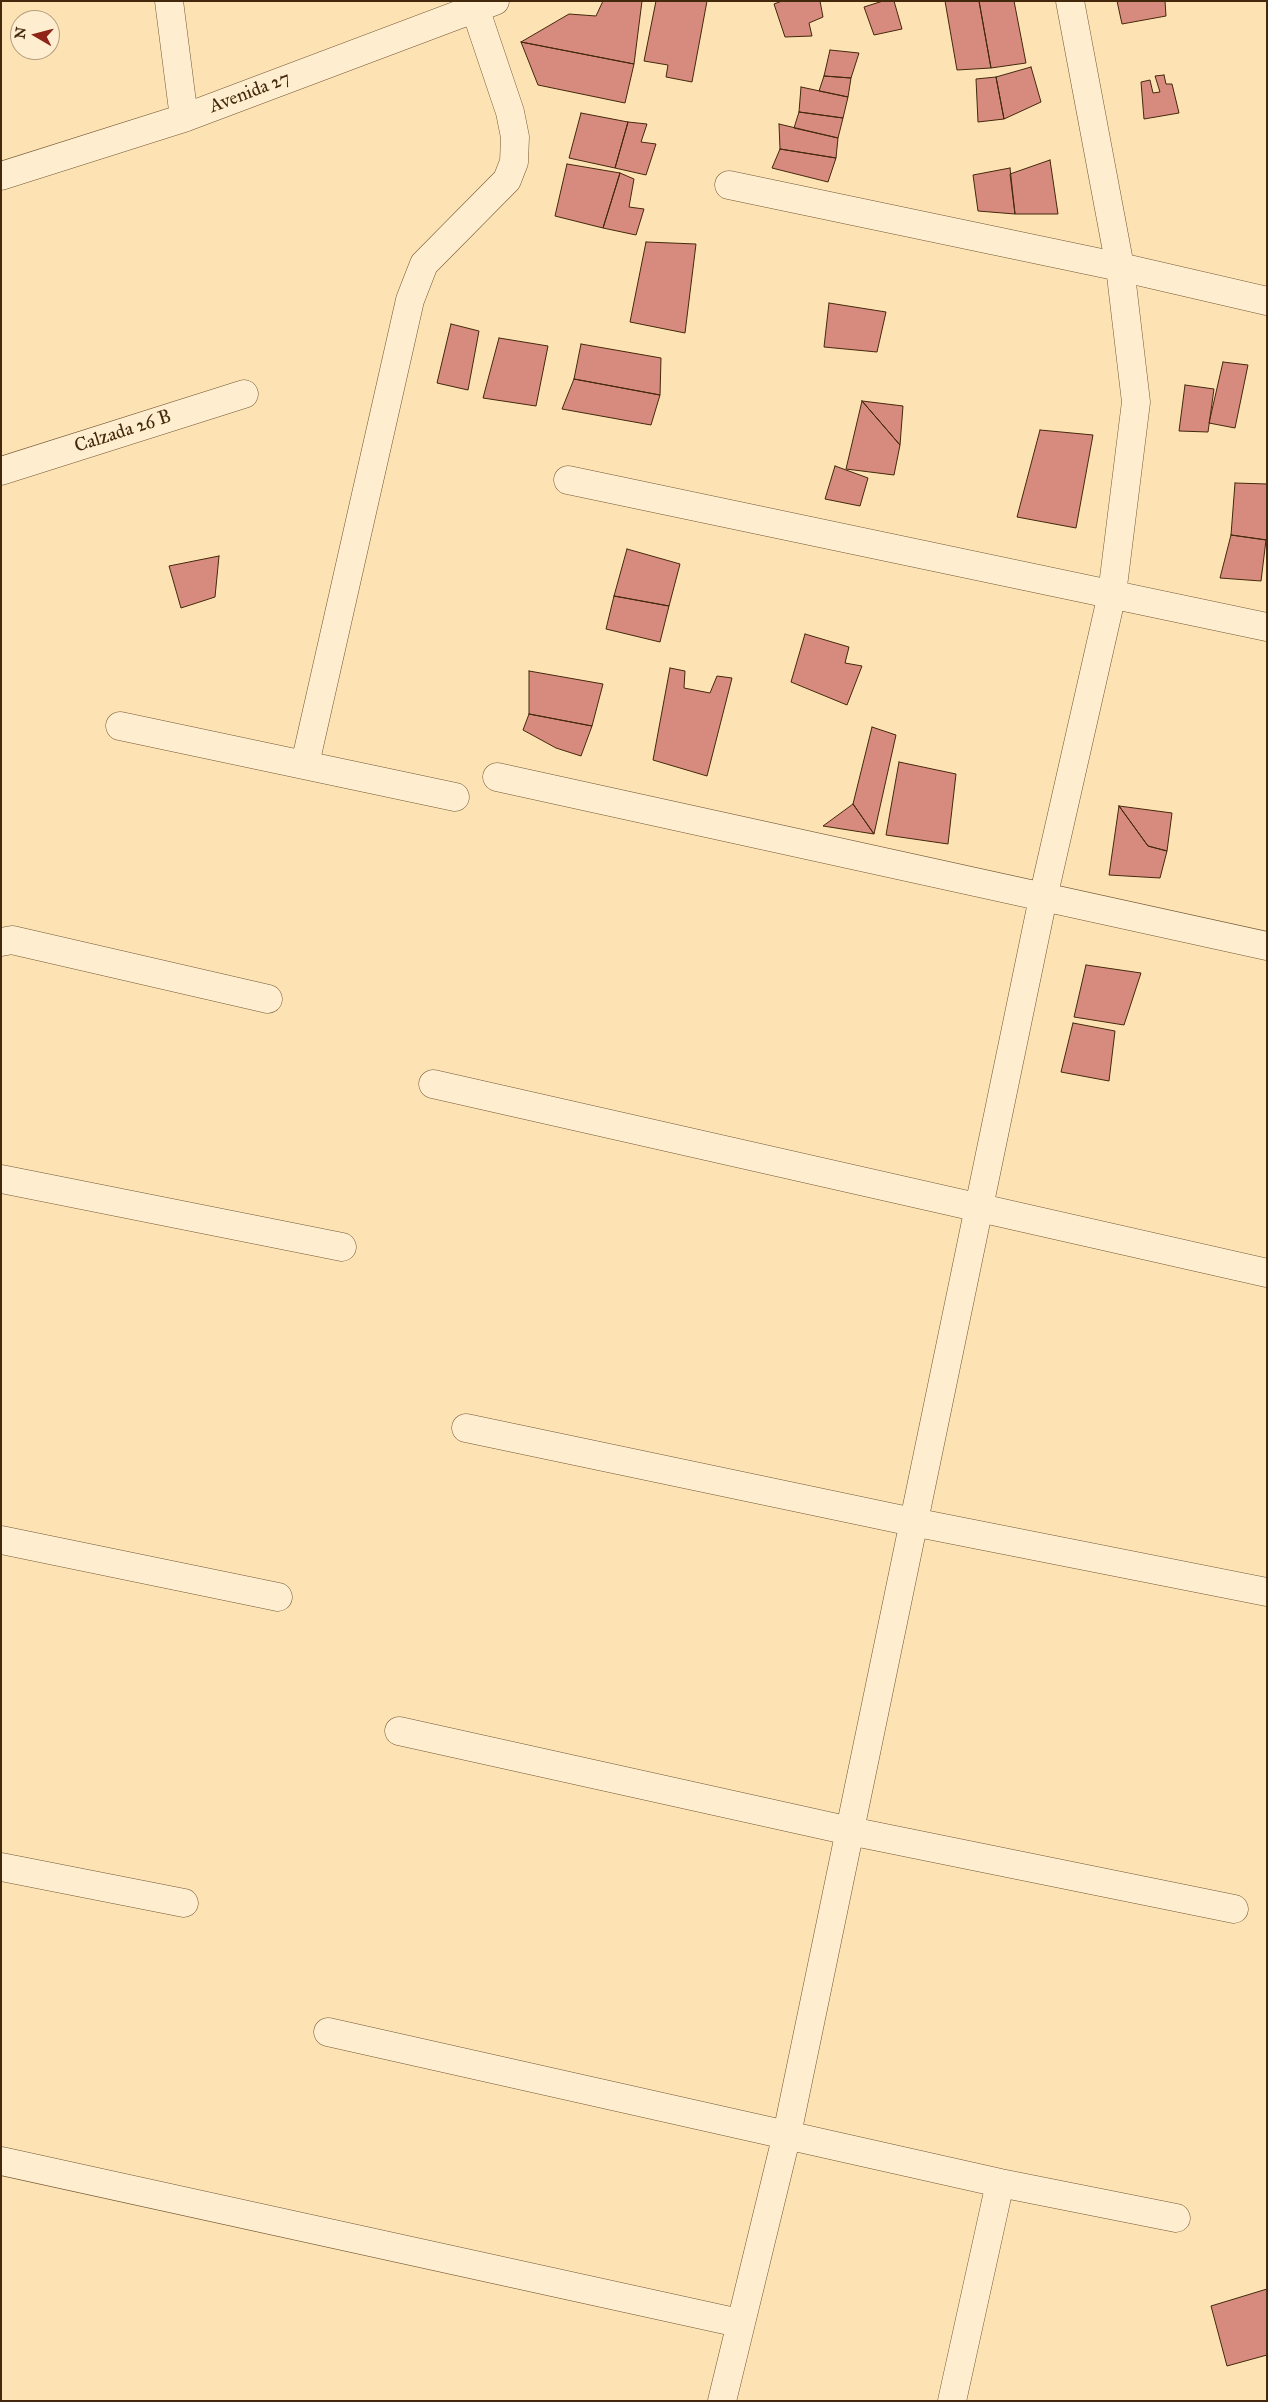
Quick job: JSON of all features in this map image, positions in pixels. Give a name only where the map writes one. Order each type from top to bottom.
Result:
[{"type":"street","points":[[169,1],[184,118]]},
{"type":"street","points":[[722,2401],[739,2323],[787,2134],[1043,898],[1112,594],[1136,402],[1120,267],[1070,1]]},
{"type":"street","points":[[305,764],[410,300],[424,264],[507,180],[514,162],[515,137],[485,5]]},
{"type":"street","name":"Avenida 27","points":[[1,176],[184,118],[485,5]]},
{"type":"street","points":[[729,185],[1120,267],[1267,301]]},
{"type":"street","name":"Calzada 26 B","points":[[1,471],[244,394]]},
{"type":"street","points":[[568,480],[1267,627]]},
{"type":"street","points":[[120,726],[455,797]]},
{"type":"street","points":[[497,777],[1267,946]]},
{"type":"street","points":[[1,942],[12,940],[268,999]]},
{"type":"street","points":[[433,1084],[1267,1273]]},
{"type":"street","points":[[1,1179],[342,1246]]},
{"type":"street","points":[[466,1428],[913,1522],[1267,1592]]},
{"type":"street","points":[[1,1540],[278,1597]]},
{"type":"street","points":[[399,1731],[850,1831],[1234,1909]]},
{"type":"street","points":[[1,1867],[184,1903]]},
{"type":"street","points":[[328,2032],[1000,2183],[1176,2218]]},
{"type":"street","points":[[1,2161],[739,2323]]},
{"type":"street","points":[[952,2401],[1000,2183]]},
{"type":"building","points":[[603,1],[642,1],[634,64],[521,42],[569,14],[596,16]]},
{"type":"building","points":[[656,1],[707,1],[692,82],[666,77],[668,65],[644,61]]},
{"type":"building","points":[[782,1],[820,1],[823,17],[809,23],[812,36],[785,37],[774,4]]},
{"type":"building","points":[[883,1],[894,1],[902,29],[874,35],[864,7]]},
{"type":"building","points":[[945,1],[979,1],[991,68],[957,70]]},
{"type":"building","points":[[979,1],[1014,1],[1026,63],[991,68]]},
{"type":"building","points":[[1117,1],[1165,1],[1166,16],[1122,24]]},
{"type":"building","points":[[521,42],[634,64],[625,103],[538,85]]},
{"type":"building","points":[[830,50],[859,53],[851,78],[824,76]]},
{"type":"building","points":[[1031,67],[1041,102],[1004,119],[996,77]]},
{"type":"building","points":[[1164,75],[1166,84],[1172,84],[1179,113],[1144,119],[1141,82],[1150,80],[1153,93],[1160,92],[1155,76]]},
{"type":"building","points":[[824,76],[851,78],[848,97],[819,91]]},
{"type":"building","points":[[996,77],[1004,119],[978,122],[976,79]]},
{"type":"building","points":[[801,87],[848,97],[843,118],[799,112]]},
{"type":"building","points":[[799,112],[843,118],[838,138],[794,128]]},
{"type":"building","points":[[581,113],[628,122],[615,168],[569,158]]},
{"type":"building","points":[[628,122],[647,124],[641,142],[656,144],[646,175],[615,168]]},
{"type":"building","points":[[779,124],[838,138],[836,158],[780,149]]},
{"type":"building","points":[[780,149],[836,158],[828,182],[772,168]]},
{"type":"building","points":[[1050,160],[1058,214],[1015,214],[1010,174]]},
{"type":"building","points":[[567,164],[620,173],[603,228],[555,216]]},
{"type":"building","points":[[1010,168],[1015,214],[978,211],[973,175]]},
{"type":"building","points":[[620,173],[634,179],[629,207],[644,209],[636,235],[603,228]]},
{"type":"building","points":[[646,242],[696,244],[685,333],[630,322]]},
{"type":"building","points":[[829,303],[886,312],[877,352],[824,347]]},
{"type":"building","points":[[451,324],[479,331],[468,390],[437,383]]},
{"type":"building","points":[[499,338],[548,346],[536,406],[483,398]]},
{"type":"building","points":[[581,344],[661,358],[660,395],[574,379]]},
{"type":"building","points":[[1223,362],[1248,365],[1235,428],[1209,423]]},
{"type":"building","points":[[574,379],[660,395],[651,425],[562,409]]},
{"type":"building","points":[[1185,385],[1214,389],[1208,432],[1179,431]]},
{"type":"building","points":[[862,401],[900,445],[894,475],[846,469]]},
{"type":"building","points":[[862,401],[903,406],[900,445]]},
{"type":"building","points":[[1040,430],[1093,435],[1076,528],[1017,517]]},
{"type":"building","points":[[835,466],[868,478],[860,506],[825,499]]},
{"type":"building","points":[[1235,483],[1267,484],[1267,540],[1231,535]]},
{"type":"building","points":[[1231,535],[1266,540],[1261,581],[1220,578]]},
{"type":"building","points":[[627,549],[680,564],[669,606],[614,596]]},
{"type":"building","points":[[219,556],[215,597],[181,608],[169,566]]},
{"type":"building","points":[[614,596],[669,606],[660,642],[606,629]]},
{"type":"building","points":[[805,634],[849,647],[845,663],[862,666],[847,705],[791,682]]},
{"type":"building","points":[[670,668],[685,671],[684,688],[710,693],[717,676],[732,678],[707,776],[653,760]]},
{"type":"building","points":[[529,671],[603,684],[592,726],[529,714]]},
{"type":"building","points":[[529,714],[592,726],[581,756],[556,748],[523,730]]},
{"type":"building","points":[[872,727],[896,735],[874,834],[853,804]]},
{"type":"building","points":[[899,762],[956,774],[948,844],[886,835]]},
{"type":"building","points":[[853,804],[874,834],[823,826]]},
{"type":"building","points":[[1119,806],[1148,846],[1167,851],[1160,878],[1109,875]]},
{"type":"building","points":[[1119,806],[1172,813],[1167,851],[1148,846]]},
{"type":"building","points":[[1086,965],[1141,973],[1124,1025],[1074,1017]]},
{"type":"building","points":[[1073,1023],[1115,1031],[1109,1081],[1061,1072]]},
{"type":"building","points":[[1267,2289],[1267,2355],[1227,2366],[1211,2306]]}]
